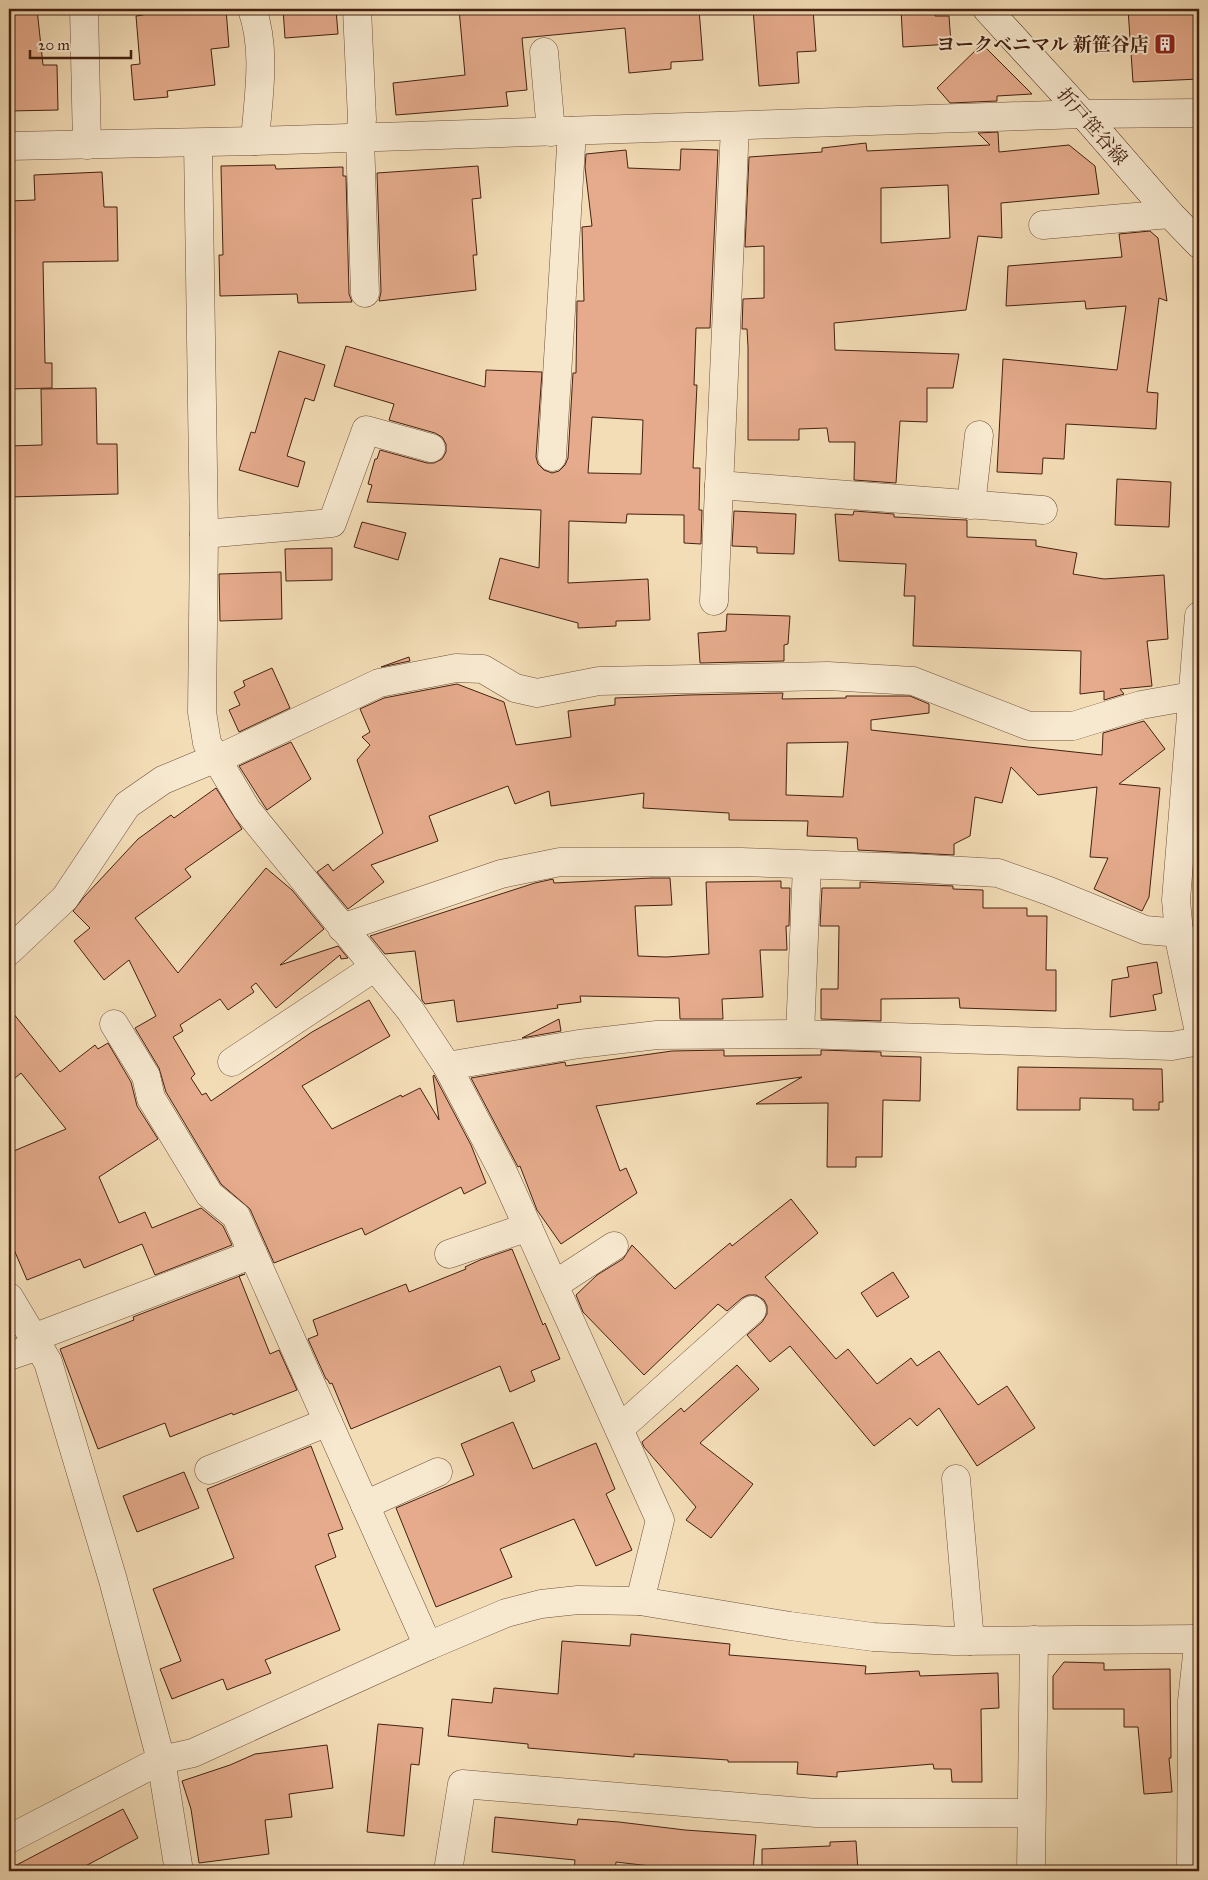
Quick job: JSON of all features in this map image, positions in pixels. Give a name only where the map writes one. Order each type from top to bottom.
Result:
[{"type":"street","points":[[84,9],[87,145]]},
{"type":"street","points":[[252,9],[256,18],[261,65],[255,142]]},
{"type":"street","points":[[357,9],[362,119],[360,138],[365,293]]},
{"type":"street","name":"折戸笹谷線","points":[[987,9],[1199,244]]},
{"type":"street","points":[[544,52],[562,132],[552,457]]},
{"type":"street","points":[[9,146],[255,142],[1083,114],[1199,113]]},
{"type":"street","points":[[714,601],[734,126]]},
{"type":"street","points":[[198,143],[204,534],[202,712],[207,742],[247,810],[410,1010],[446,1066],[503,1172],[660,1520],[640,1601]]},
{"type":"street","points":[[1043,225],[1170,214]]},
{"type":"street","points":[[204,534],[332,523],[366,430],[431,448]]},
{"type":"street","points":[[971,505],[980,435]]},
{"type":"street","points":[[719,485],[1043,510]]},
{"type":"street","points":[[1199,616],[1192,696],[1194,726],[1176,900],[1180,943],[1199,1032]]},
{"type":"street","points":[[9,951],[65,898],[127,805],[163,780],[222,757],[379,683],[456,668],[483,669],[515,688],[537,693],[599,681],[828,676],[913,681],[1029,726],[1073,726],[1141,705],[1192,696]]},
{"type":"street","points":[[342,928],[501,874],[560,862],[740,862],[912,868],[998,874],[1049,891],[1146,930],[1180,933]]},
{"type":"street","points":[[800,1034],[807,865]]},
{"type":"street","points":[[232,1062],[375,967]]},
{"type":"street","points":[[114,1024],[146,1076],[151,1098],[209,1194],[236,1216],[428,1646]]},
{"type":"street","points":[[446,1066],[579,1044],[657,1035],[800,1034],[1172,1046],[1199,1041]]},
{"type":"street","points":[[449,1254],[528,1227]]},
{"type":"street","points":[[554,1285],[614,1246]]},
{"type":"street","points":[[9,1356],[36,1342],[253,1254]]},
{"type":"street","points":[[9,1297],[48,1362],[112,1580],[161,1760],[180,1871]]},
{"type":"street","points":[[619,1429],[752,1310]]},
{"type":"street","points":[[209,1470],[328,1422]]},
{"type":"street","points":[[365,1505],[438,1472]]},
{"type":"street","points":[[956,1479],[970,1641]]},
{"type":"street","points":[[9,1839],[161,1760],[194,1754],[428,1646],[506,1613],[541,1604],[578,1600],[640,1601],[790,1626],[873,1637],[970,1641],[1199,1638],[1192,1701],[1191,1871]]},
{"type":"street","points":[[1030,1871],[1034,1640]]},
{"type":"street","points":[[448,1871],[462,1784],[816,1813],[1031,1813]]},
{"type":"building","points":[[9,9],[37,9],[43,65],[57,65],[58,110],[9,111]]},
{"type":"building","points":[[143,9],[226,9],[229,47],[211,49],[215,85],[167,91],[168,97],[134,100],[131,65],[140,64],[136,16],[143,15]]},
{"type":"building","points":[[283,9],[336,9],[338,34],[285,38]]},
{"type":"building","points":[[459,9],[626,9],[626,13],[699,9],[703,60],[671,62],[671,69],[629,73],[625,28],[522,38],[527,90],[506,92],[508,106],[396,115],[393,83],[465,75]]},
{"type":"building","points":[[753,9],[813,9],[816,51],[797,52],[799,83],[759,86]]},
{"type":"building","points":[[901,9],[935,9],[935,16],[949,16],[951,44],[903,47]]},
{"type":"building","name":"ヨークベニマル 新笹谷店","points":[[1128,9],[1199,9],[1199,79],[1133,82]]},
{"type":"building","points":[[982,44],[1032,94],[997,96],[997,101],[950,103],[937,88]]},
{"type":"building","points":[[998,132],[999,152],[1069,145],[1095,166],[1099,194],[1001,203],[1002,238],[978,236],[966,310],[834,323],[835,350],[959,354],[953,388],[927,388],[927,422],[900,421],[896,483],[854,480],[855,442],[829,442],[827,428],[799,429],[799,440],[748,440],[748,347],[747,329],[742,329],[743,299],[764,298],[764,246],[745,247],[749,157],[822,152],[822,148],[866,143],[867,151],[990,145],[978,133]],"holes":[[[948,185],[950,238],[881,243],[881,188]]]},
{"type":"building","points":[[681,149],[718,150],[710,328],[696,328],[694,385],[697,385],[693,468],[700,468],[699,510],[702,510],[701,544],[684,543],[684,515],[627,514],[626,523],[569,521],[568,583],[648,579],[650,620],[616,621],[616,626],[578,628],[578,623],[489,599],[500,558],[539,568],[541,510],[367,502],[372,485],[368,484],[375,459],[377,459],[380,450],[427,463],[434,463],[442,459],[446,452],[446,444],[442,437],[435,433],[389,420],[394,404],[334,386],[346,346],[485,387],[486,370],[542,372],[536,457],[538,464],[544,470],[552,473],[559,471],[565,465],[568,458],[573,373],[576,373],[577,301],[584,301],[582,227],[592,226],[585,167],[586,154],[626,150],[628,168],[680,170]],"holes":[[[592,417],[643,420],[641,474],[588,473]]]},
{"type":"building","points":[[275,165],[276,169],[343,167],[343,176],[346,176],[349,294],[352,302],[298,303],[297,294],[220,296],[219,255],[223,255],[221,166]]},
{"type":"building","points":[[478,166],[481,198],[472,199],[477,255],[473,255],[476,290],[379,301],[381,292],[377,173]]},
{"type":"building","points":[[102,172],[104,207],[117,207],[118,261],[43,262],[45,363],[52,363],[52,388],[9,389],[9,201],[35,200],[34,175]]},
{"type":"building","points":[[1150,231],[1158,238],[1167,301],[1159,298],[1147,392],[1158,393],[1156,429],[1066,424],[1064,459],[1043,458],[1042,474],[997,472],[1003,359],[1117,370],[1126,306],[1086,309],[1085,301],[1006,306],[1008,266],[1122,257],[1119,234]]},
{"type":"building","points":[[279,351],[325,365],[314,401],[305,398],[287,456],[305,462],[298,487],[239,470],[251,432],[255,433]]},
{"type":"building","points":[[96,388],[97,444],[117,444],[118,494],[9,497],[9,446],[42,445],[41,389]]},
{"type":"building","points":[[1117,479],[1171,482],[1169,527],[1115,525]]},
{"type":"building","points":[[734,511],[796,514],[794,554],[757,553],[757,547],[732,546]]},
{"type":"building","points":[[854,511],[894,514],[894,517],[967,520],[967,537],[1036,540],[1036,546],[1077,553],[1073,574],[1104,579],[1164,575],[1168,639],[1147,641],[1152,686],[1120,689],[1124,694],[1104,700],[1104,691],[1080,694],[1081,651],[913,646],[915,596],[904,596],[906,564],[839,561],[835,514],[853,515]]},
{"type":"building","points":[[362,522],[406,533],[398,560],[354,547]]},
{"type":"building","points":[[332,548],[332,580],[286,581],[285,549]]},
{"type":"building","points":[[281,572],[282,619],[220,621],[219,574]]},
{"type":"building","points":[[727,614],[790,616],[788,644],[784,645],[784,661],[700,663],[698,633],[726,631]]},
{"type":"building","points":[[409,657],[410,661],[381,667]]},
{"type":"building","points":[[272,668],[290,708],[239,732],[229,710],[240,705],[234,692],[245,686],[243,681]]},
{"type":"building","points":[[457,684],[504,702],[516,745],[571,737],[568,711],[615,705],[615,698],[688,695],[783,693],[782,699],[910,696],[929,704],[929,713],[871,720],[871,730],[1102,755],[1103,733],[1144,721],[1165,749],[1119,784],[1160,788],[1149,897],[1142,911],[1094,889],[1108,858],[1090,857],[1097,787],[1038,795],[1011,767],[1002,803],[975,797],[970,836],[954,844],[954,855],[858,850],[857,838],[807,836],[808,821],[729,820],[729,813],[643,808],[644,793],[551,806],[549,791],[515,804],[508,786],[429,816],[438,841],[371,865],[384,882],[348,909],[317,872],[328,864],[333,871],[383,833],[357,760],[370,745],[362,737],[370,732],[360,709],[384,698]],"holes":[[[848,742],[843,797],[786,795],[787,743]]]},
{"type":"building","points":[[291,742],[311,779],[267,810],[239,766]]},
{"type":"building","points":[[216,788],[242,829],[185,869],[191,877],[135,918],[178,973],[266,868],[292,890],[324,929],[280,965],[338,946],[348,958],[341,959],[340,955],[276,1008],[256,983],[251,987],[254,992],[228,1010],[220,999],[180,1025],[183,1031],[173,1037],[195,1074],[191,1078],[202,1095],[206,1093],[211,1101],[312,1032],[369,1000],[390,1036],[302,1086],[332,1129],[401,1095],[402,1097],[420,1088],[439,1120],[434,1075],[471,1145],[486,1183],[464,1194],[461,1187],[365,1235],[362,1228],[274,1263],[250,1209],[221,1184],[166,1092],[159,1068],[135,1028],[156,1016],[129,960],[104,980],[74,941],[90,928],[73,911],[84,897],[138,839],[171,815],[174,818]]},
{"type":"building","points":[[670,878],[672,905],[635,906],[638,956],[666,957],[709,954],[706,882],[781,881],[781,888],[790,888],[789,926],[786,926],[787,950],[760,950],[763,997],[722,999],[723,1019],[680,1019],[679,998],[580,996],[581,1002],[557,1005],[558,1008],[457,1022],[454,1000],[425,1004],[422,1000],[415,951],[385,954],[370,936],[535,883],[553,879],[554,883]]},
{"type":"building","points":[[860,882],[953,886],[953,889],[983,890],[983,908],[1027,908],[1027,916],[1047,916],[1046,970],[1056,970],[1056,1011],[960,1008],[959,998],[881,999],[881,1021],[821,1019],[821,989],[838,989],[839,926],[820,926],[822,888],[860,888]]},
{"type":"building","points":[[1157,962],[1162,993],[1153,995],[1156,1010],[1110,1017],[1112,980],[1129,977],[1127,967]]},
{"type":"building","points":[[9,1008],[60,1072],[95,1045],[98,1049],[108,1043],[131,1082],[137,1106],[158,1139],[99,1177],[119,1223],[145,1212],[152,1228],[201,1208],[223,1226],[232,1245],[155,1275],[142,1244],[84,1268],[80,1259],[27,1280],[9,1238],[9,1153],[66,1129],[21,1073],[9,1083]]},
{"type":"building","points":[[559,1019],[561,1031],[522,1038]]},
{"type":"building","points":[[724,1050],[724,1056],[821,1055],[821,1050],[881,1052],[881,1056],[921,1057],[920,1101],[883,1100],[882,1157],[856,1157],[856,1167],[827,1167],[828,1103],[756,1104],[802,1077],[596,1106],[620,1171],[626,1168],[637,1193],[561,1244],[537,1210],[520,1166],[518,1167],[471,1078],[565,1062],[566,1066],[672,1051]]},
{"type":"building","points":[[1018,1067],[1162,1069],[1163,1102],[1159,1102],[1159,1110],[1133,1110],[1133,1099],[1080,1098],[1080,1110],[1017,1110]]},
{"type":"building","points":[[791,1199],[818,1233],[765,1277],[836,1359],[848,1349],[877,1384],[911,1358],[917,1366],[939,1351],[978,1405],[1007,1386],[1035,1428],[977,1466],[939,1408],[917,1426],[910,1418],[874,1446],[790,1346],[770,1362],[747,1335],[762,1322],[767,1314],[767,1306],[764,1300],[756,1295],[748,1295],[742,1298],[727,1311],[718,1304],[644,1375],[583,1312],[576,1295],[597,1275],[623,1259],[632,1245],[675,1289],[730,1243],[732,1246]]},
{"type":"building","points":[[512,1249],[543,1325],[545,1323],[560,1359],[531,1371],[535,1381],[510,1392],[500,1366],[351,1429],[332,1383],[330,1384],[326,1379],[308,1339],[318,1335],[313,1320],[406,1284],[409,1292],[466,1269],[465,1267],[480,1260]]},
{"type":"building","points":[[893,1272],[909,1297],[877,1317],[861,1293]]},
{"type":"building","points":[[239,1276],[270,1354],[279,1350],[297,1390],[170,1437],[165,1423],[98,1449],[60,1349],[134,1320],[133,1317]]},
{"type":"building","points":[[737,1365],[759,1389],[700,1443],[753,1484],[711,1538],[686,1520],[696,1507],[644,1447],[642,1442],[681,1408],[684,1412]]},
{"type":"building","points":[[513,1422],[533,1469],[596,1443],[615,1489],[606,1494],[632,1550],[596,1566],[574,1519],[500,1549],[512,1577],[436,1607],[396,1508],[474,1475],[461,1444]]},
{"type":"building","points":[[311,1446],[343,1529],[328,1534],[336,1557],[315,1566],[340,1630],[265,1660],[271,1673],[227,1690],[223,1679],[172,1699],[160,1669],[181,1661],[153,1589],[234,1558],[207,1489]]},
{"type":"building","points":[[184,1472],[199,1508],[137,1532],[123,1496]]},
{"type":"building","points":[[631,1634],[730,1644],[729,1655],[866,1666],[865,1674],[919,1671],[920,1676],[998,1673],[999,1708],[981,1709],[982,1782],[952,1782],[951,1769],[934,1769],[933,1764],[837,1772],[837,1777],[797,1774],[798,1762],[728,1762],[728,1760],[634,1754],[634,1757],[528,1748],[528,1744],[448,1736],[452,1699],[492,1703],[494,1688],[558,1694],[562,1641],[630,1646]]},
{"type":"building","points":[[1064,1662],[1104,1663],[1104,1670],[1170,1669],[1171,1758],[1169,1758],[1172,1792],[1144,1794],[1138,1727],[1124,1727],[1124,1709],[1053,1709],[1053,1676]]},
{"type":"building","points":[[378,1724],[423,1728],[419,1765],[411,1764],[404,1836],[367,1832]]},
{"type":"building","points":[[327,1745],[333,1788],[289,1794],[292,1817],[265,1820],[269,1854],[199,1863],[191,1809],[182,1781],[230,1765],[255,1754]]},
{"type":"building","points":[[123,1809],[138,1838],[76,1871],[9,1871],[9,1869]]},
{"type":"building","points":[[495,1817],[577,1825],[578,1819],[756,1835],[753,1871],[693,1871],[616,1862],[615,1871],[574,1871],[575,1860],[492,1852]]},
{"type":"building","points":[[856,1841],[858,1871],[762,1871],[762,1849],[830,1846],[830,1842]]},
{"type":"place","name":"ヨークベニマル 新笹谷店","points":[[1165,44]]}]
